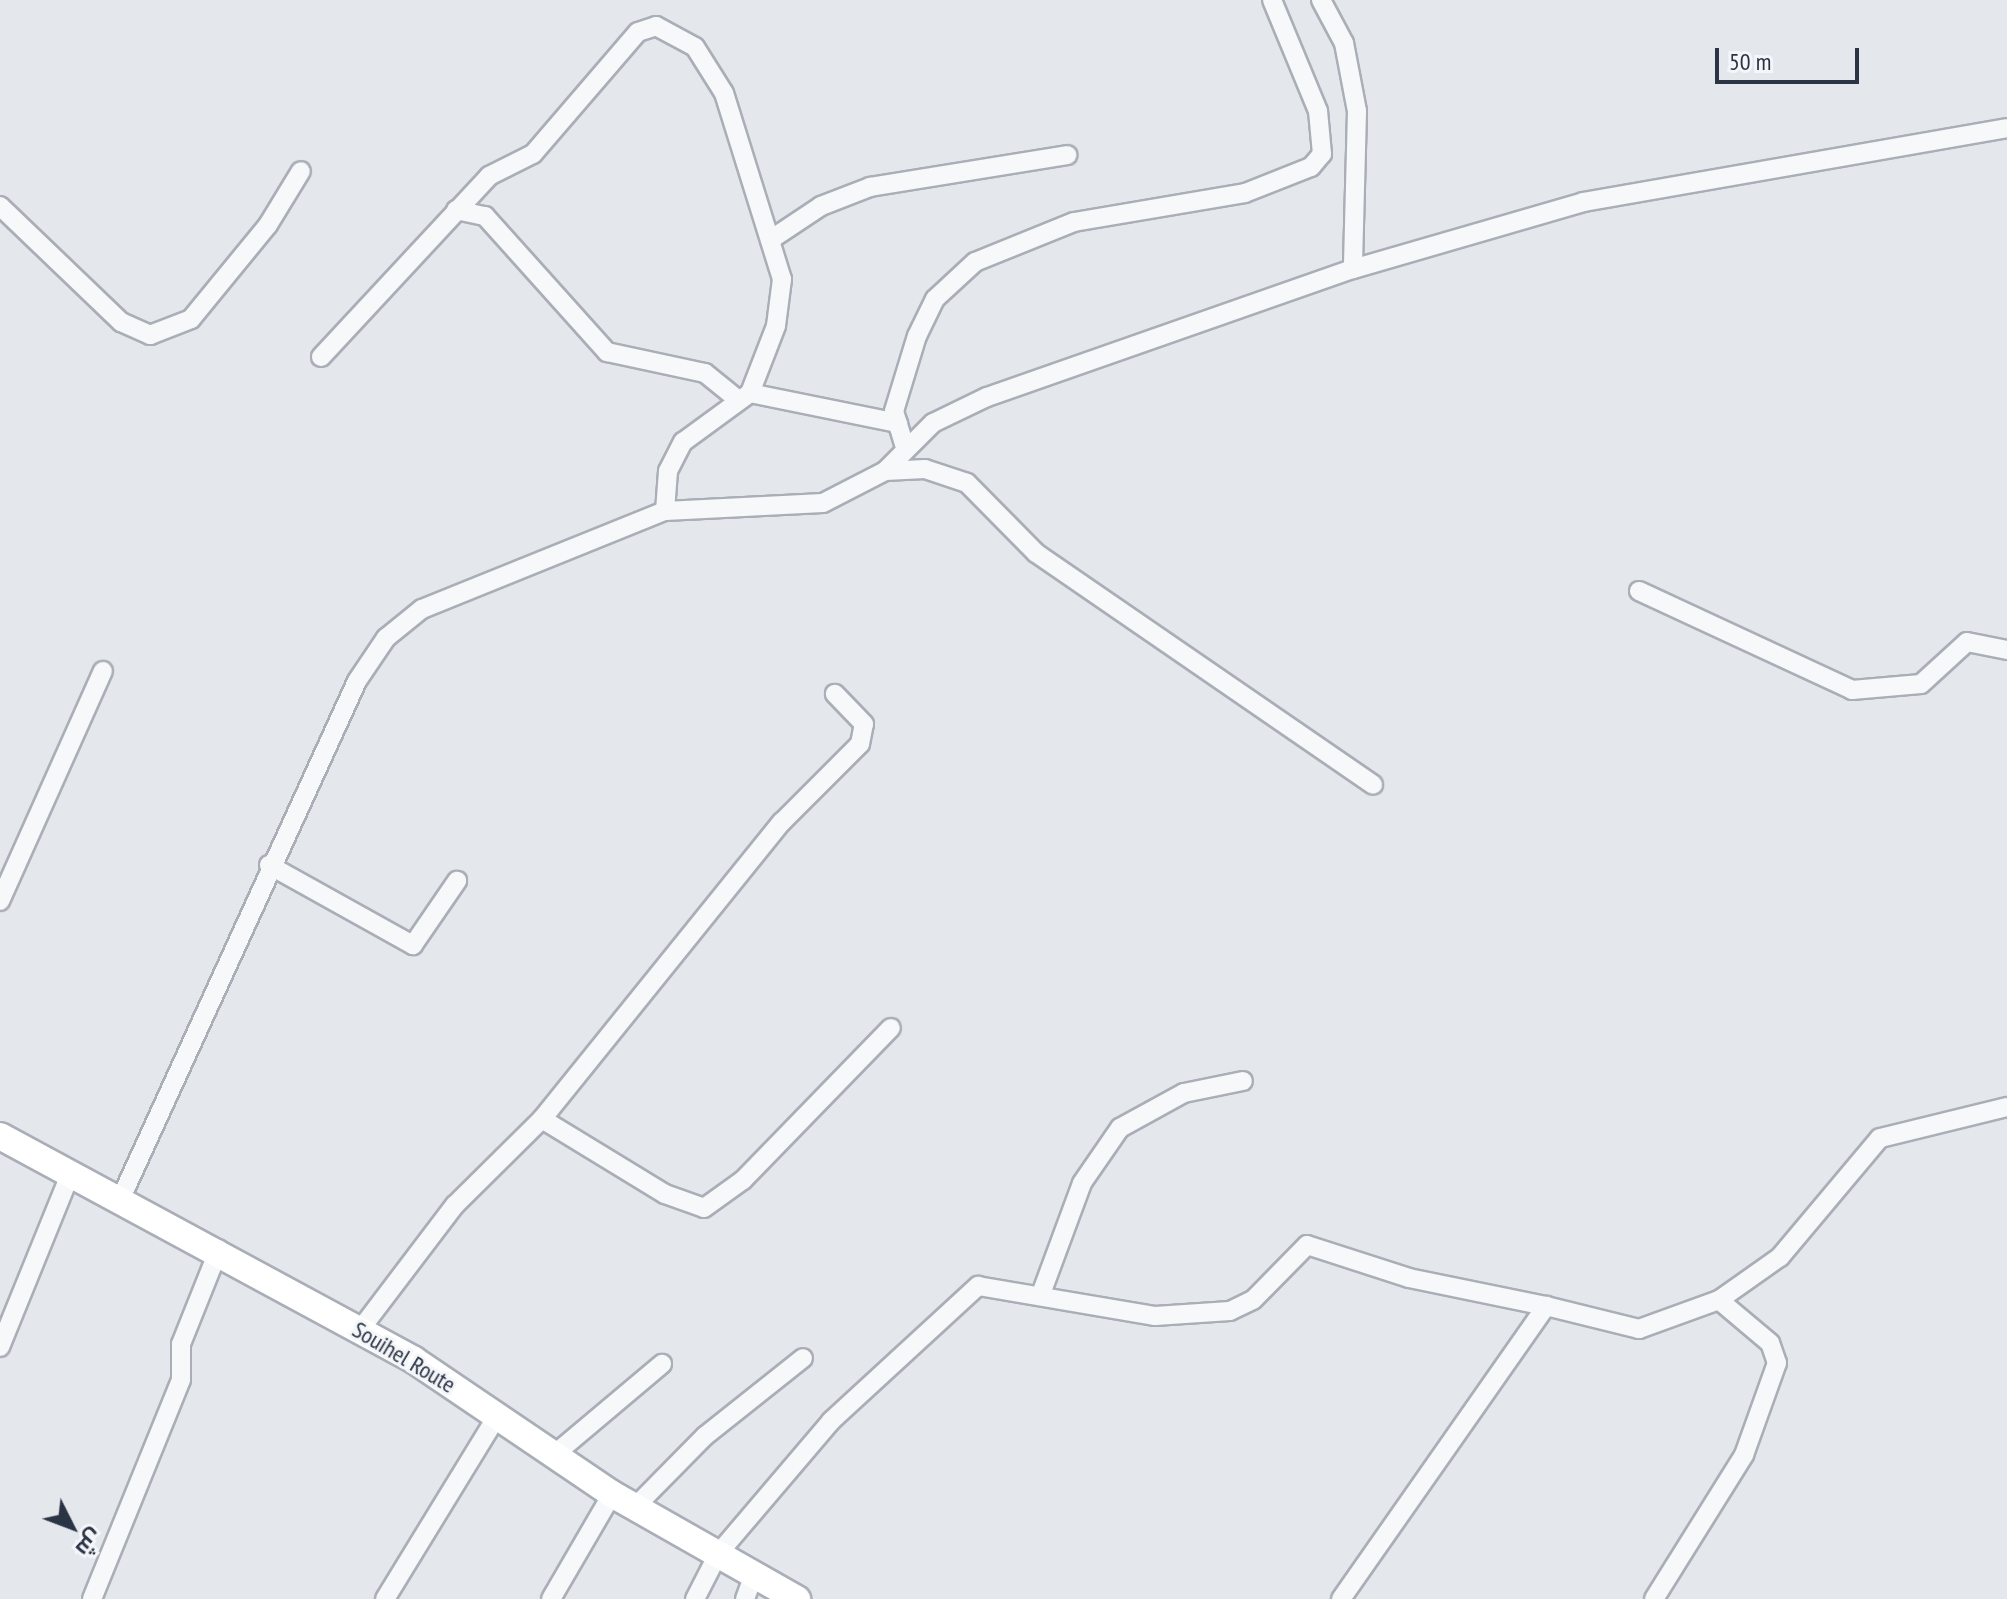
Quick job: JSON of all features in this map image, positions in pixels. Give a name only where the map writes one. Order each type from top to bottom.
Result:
[{"type":"main road","name":"Souihel Route","points":[[0,1136],[219,1249],[360,1330],[497,1416],[612,1494],[718,1554],[749,1587],[797,1599]]},
{"type":"street","points":[[904,444],[898,423],[899,385],[935,299],[975,262],[1074,222],[1245,193],[1311,167],[1322,154],[1318,111],[1272,0]]},
{"type":"street","points":[[1321,0],[1344,43],[1357,111],[1353,269]]},
{"type":"street","points":[[321,357],[489,176],[533,154],[638,32],[656,26],[695,47],[717,80],[770,240],[781,304],[744,396],[683,442],[668,471],[665,511]]},
{"type":"street","points":[[885,471],[904,444],[1001,392],[1353,269],[1583,202],[2007,128]]},
{"type":"street","points":[[770,240],[821,206],[870,187],[1067,155]]},
{"type":"street","points":[[0,206],[121,322],[150,335],[191,319],[268,225],[301,171]]},
{"type":"street","points":[[456,210],[485,216],[607,352],[705,373],[744,396],[898,423]]},
{"type":"street","points":[[121,1198],[269,865],[357,681],[386,638],[422,609],[665,511],[823,503],[885,471],[925,469],[967,483],[1036,553],[1373,785]]},
{"type":"street","points":[[1639,591],[1852,690],[1921,684],[1967,642],[2007,650]]},
{"type":"street","points":[[0,901],[103,671]]},
{"type":"street","points":[[360,1330],[455,1205],[542,1119],[782,822],[860,744],[864,724],[835,694]]},
{"type":"street","points":[[269,865],[413,945],[457,881]]},
{"type":"street","points":[[542,1119],[665,1194],[704,1208],[743,1180],[891,1028]]},
{"type":"street","points":[[1041,1294],[1082,1183],[1120,1128],[1184,1093],[1243,1081]]},
{"type":"street","points":[[695,1599],[718,1554],[831,1421],[959,1298],[985,1285],[1155,1316],[1230,1311],[1253,1300],[1307,1245],[1409,1278],[1639,1329],[1719,1300],[1780,1257],[1864,1151],[1889,1132],[2007,1107]]},
{"type":"street","points":[[0,1347],[71,1172]]},
{"type":"street","points":[[92,1599],[181,1380],[181,1344],[219,1249]]},
{"type":"street","points":[[1654,1599],[1754,1436],[1777,1363],[1770,1343],[1719,1300]]},
{"type":"street","points":[[1341,1599],[1546,1306]]},
{"type":"street","points":[[635,1507],[705,1436],[803,1358]]},
{"type":"street","points":[[555,1454],[662,1364]]},
{"type":"street","points":[[385,1599],[497,1416]]},
{"type":"street","points":[[551,1599],[612,1494]]}]
